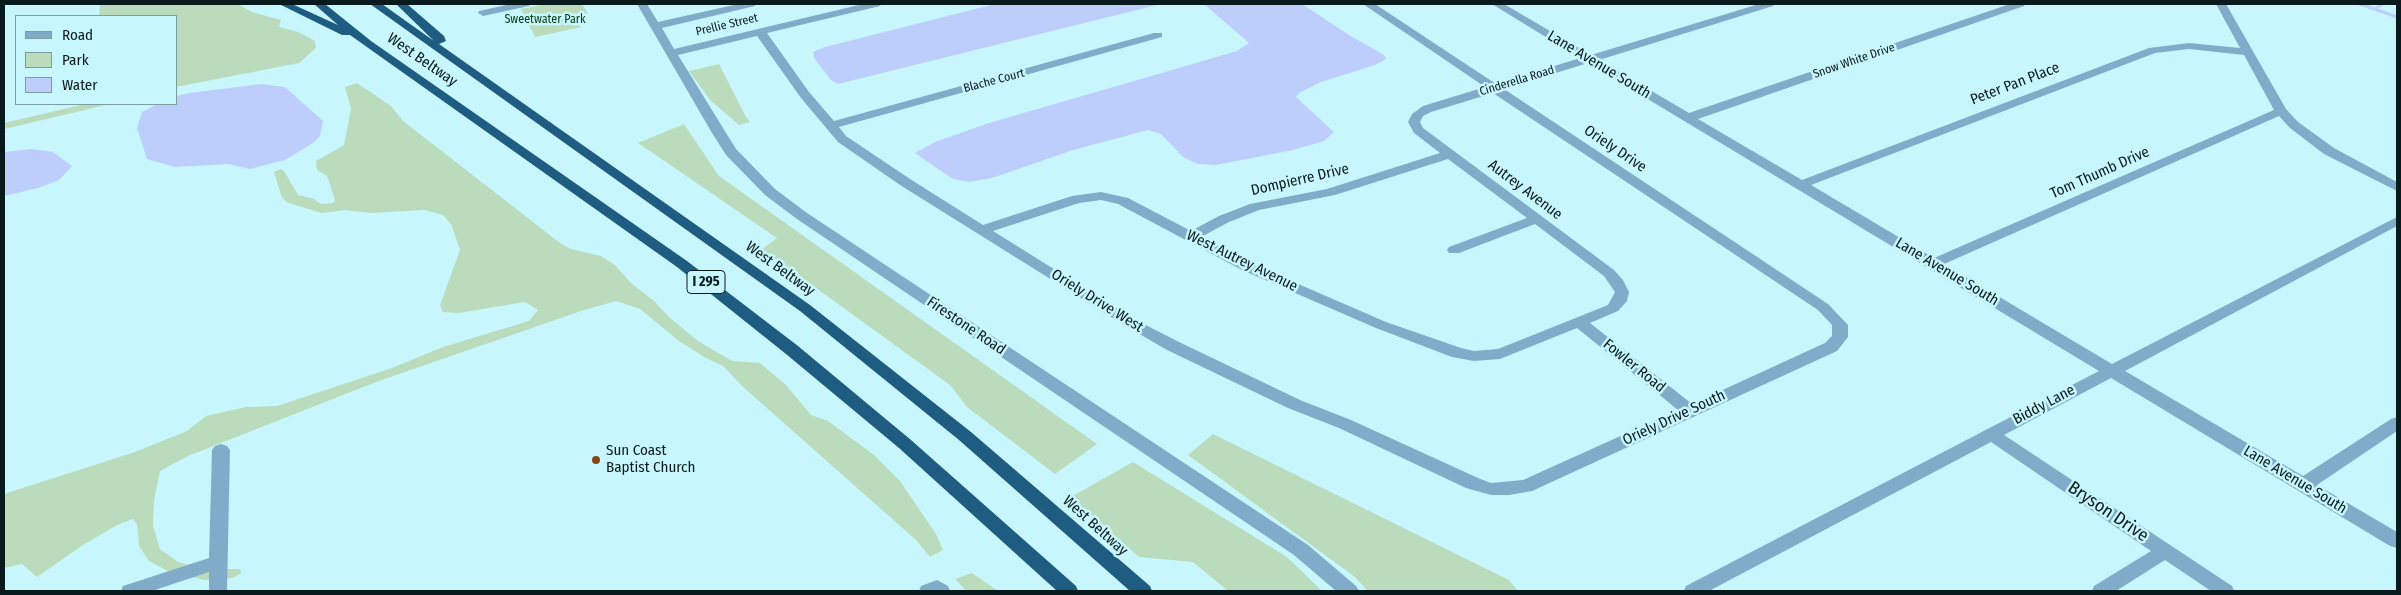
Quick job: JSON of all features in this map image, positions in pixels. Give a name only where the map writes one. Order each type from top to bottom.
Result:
[{"type":"highway","points":[[284,4],[367,43]]},
{"type":"highway","name":"West Beltway","points":[[319,4],[367,43],[722,294],[905,444],[1069,591]]},
{"type":"highway","name":"West Beltway","points":[[375,4],[813,314],[965,436],[1143,591]]},
{"type":"highway","points":[[401,4],[440,38],[438,47]]},
{"type":"street","points":[[483,13],[525,4]]},
{"type":"street","name":"Firestone Road","points":[[642,4],[731,152],[770,192],[810,221],[1301,550],[1349,591]]},
{"type":"street","points":[[655,26],[751,4]]},
{"type":"street","name":"Prellie Street","points":[[671,53],[876,4]]},
{"type":"street","name":"Oriely Drive","points":[[1368,4],[1823,308],[1840,325]]},
{"type":"street","name":"Lane Avenue South","points":[[1497,4],[2397,541]]},
{"type":"street","name":"Cinderella Road","points":[[1414,122],[1418,114],[1427,109],[1769,4]]},
{"type":"street","name":"Snow White Drive","points":[[1688,118],[2020,4]]},
{"type":"street","points":[[2221,4],[2281,111],[2309,138],[2329,152],[2397,187]]},
{"type":"street","name":"Oriely Drive West","points":[[760,32],[805,95],[830,126],[864,155],[1129,322],[1173,346],[1294,404],[1345,424],[1472,483],[1491,489]]},
{"type":"street","name":"Blache Court","points":[[830,126],[1158,35]]},
{"type":"street","name":"Peter Pan Place","points":[[1800,185],[2153,50],[2189,46],[2248,52]]},
{"type":"street","name":"Tom Thumb Drive","points":[[1933,264],[2281,111]]},
{"type":"street","name":"Autrey Avenue","points":[[1414,122],[1418,130],[1609,273],[1618,283]]},
{"type":"street","name":"Dompierre Drive","points":[[1191,237],[1224,219],[1256,207],[1330,192],[1449,154]]},
{"type":"street","name":"West Autrey Avenue","points":[[984,229],[1077,200],[1101,196],[1123,201],[1247,267],[1381,325],[1458,353],[1474,356],[1500,354],[1614,308],[1622,292],[1618,283]]},
{"type":"street","points":[[1454,250],[1537,219]]},
{"type":"street","name":"Biddy Lane","points":[[1692,591],[2397,221]]},
{"type":"street","name":"Fowler Road","points":[[1579,322],[1690,411]]},
{"type":"street","name":"Oriely Drive South","points":[[1491,489],[1509,490],[1526,486],[1831,347],[1840,337],[1840,325]]},
{"type":"street","points":[[2303,484],[2397,423]]},
{"type":"street","name":"Bryson Drive","points":[[1991,434],[2225,591]]},
{"type":"street","points":[[218,591],[221,450]]},
{"type":"street","points":[[2101,591],[2165,551]]},
{"type":"street","points":[[130,591],[218,562]]},
{"type":"green space","points":[[100,4],[238,4],[252,12],[281,20],[279,27],[298,32],[315,41],[316,48],[299,63],[178,87],[178,15],[99,15]]},
{"type":"green space","name":"Sweetwater Park","points":[[546,4],[582,4],[588,14],[576,17],[581,27],[535,37],[521,9]]},
{"type":"green space","points":[[719,64],[750,122],[739,125],[710,100],[689,71]]},
{"type":"green space","points":[[357,83],[391,106],[403,121],[560,243],[571,249],[601,256],[615,265],[631,283],[698,341],[732,361],[760,363],[786,385],[811,415],[828,421],[874,455],[900,481],[936,534],[943,550],[930,557],[916,540],[742,386],[723,366],[679,341],[640,309],[616,301],[584,310],[376,382],[188,456],[160,471],[154,500],[153,526],[160,549],[178,562],[206,569],[240,569],[241,573],[233,578],[205,580],[170,572],[149,561],[139,546],[137,524],[133,519],[117,525],[83,545],[37,577],[22,564],[4,568],[4,494],[135,452],[187,431],[206,416],[246,407],[277,406],[392,368],[443,347],[529,321],[538,310],[525,302],[459,313],[443,312],[440,305],[460,250],[451,224],[443,215],[425,210],[370,213],[346,210],[321,213],[286,202],[281,195],[274,172],[281,169],[298,195],[312,198],[321,204],[333,203],[335,200],[327,176],[317,170],[316,161],[344,145],[351,109],[345,87]]},
{"type":"green space","points":[[81,105],[106,105],[4,129],[4,123]]},
{"type":"green space","points":[[684,124],[719,176],[1097,444],[1055,474],[967,407],[950,385],[762,249],[777,238],[638,143]]},
{"type":"green space","points":[[1213,434],[1509,580],[1518,591],[1368,591],[1355,577],[1188,455]]},
{"type":"green space","points":[[1133,462],[1287,557],[1322,591],[1228,591],[1193,562],[1139,557],[1071,497]]},
{"type":"green space","points":[[972,573],[998,591],[966,591],[955,579]]},
{"type":"water","points":[[995,4],[1161,4],[838,84],[831,80],[814,58],[813,52],[825,47]]},
{"type":"water","points":[[1204,4],[1302,4],[1349,35],[1384,55],[1386,59],[1375,65],[1321,82],[1299,93],[1296,97],[1334,132],[1324,141],[1293,150],[1216,165],[1198,164],[1183,157],[1161,134],[1148,130],[1073,150],[992,178],[969,182],[953,179],[915,153],[935,142],[986,124],[1237,51],[1249,43]]},
{"type":"water","points":[[261,84],[285,87],[323,121],[320,136],[313,143],[285,160],[250,169],[228,164],[175,167],[147,159],[137,128],[142,112],[155,105],[178,105],[178,96]]},
{"type":"water","points":[[31,149],[53,152],[72,166],[59,180],[38,188],[4,196],[4,152]]},
{"type":"waterway","points":[[2360,4],[2397,17]]},
{"type":"waterway","points":[[2375,9],[2382,4]]},
{"type":"place","name":"Sun Coast Baptist Church","points":[[596,460]]}]
